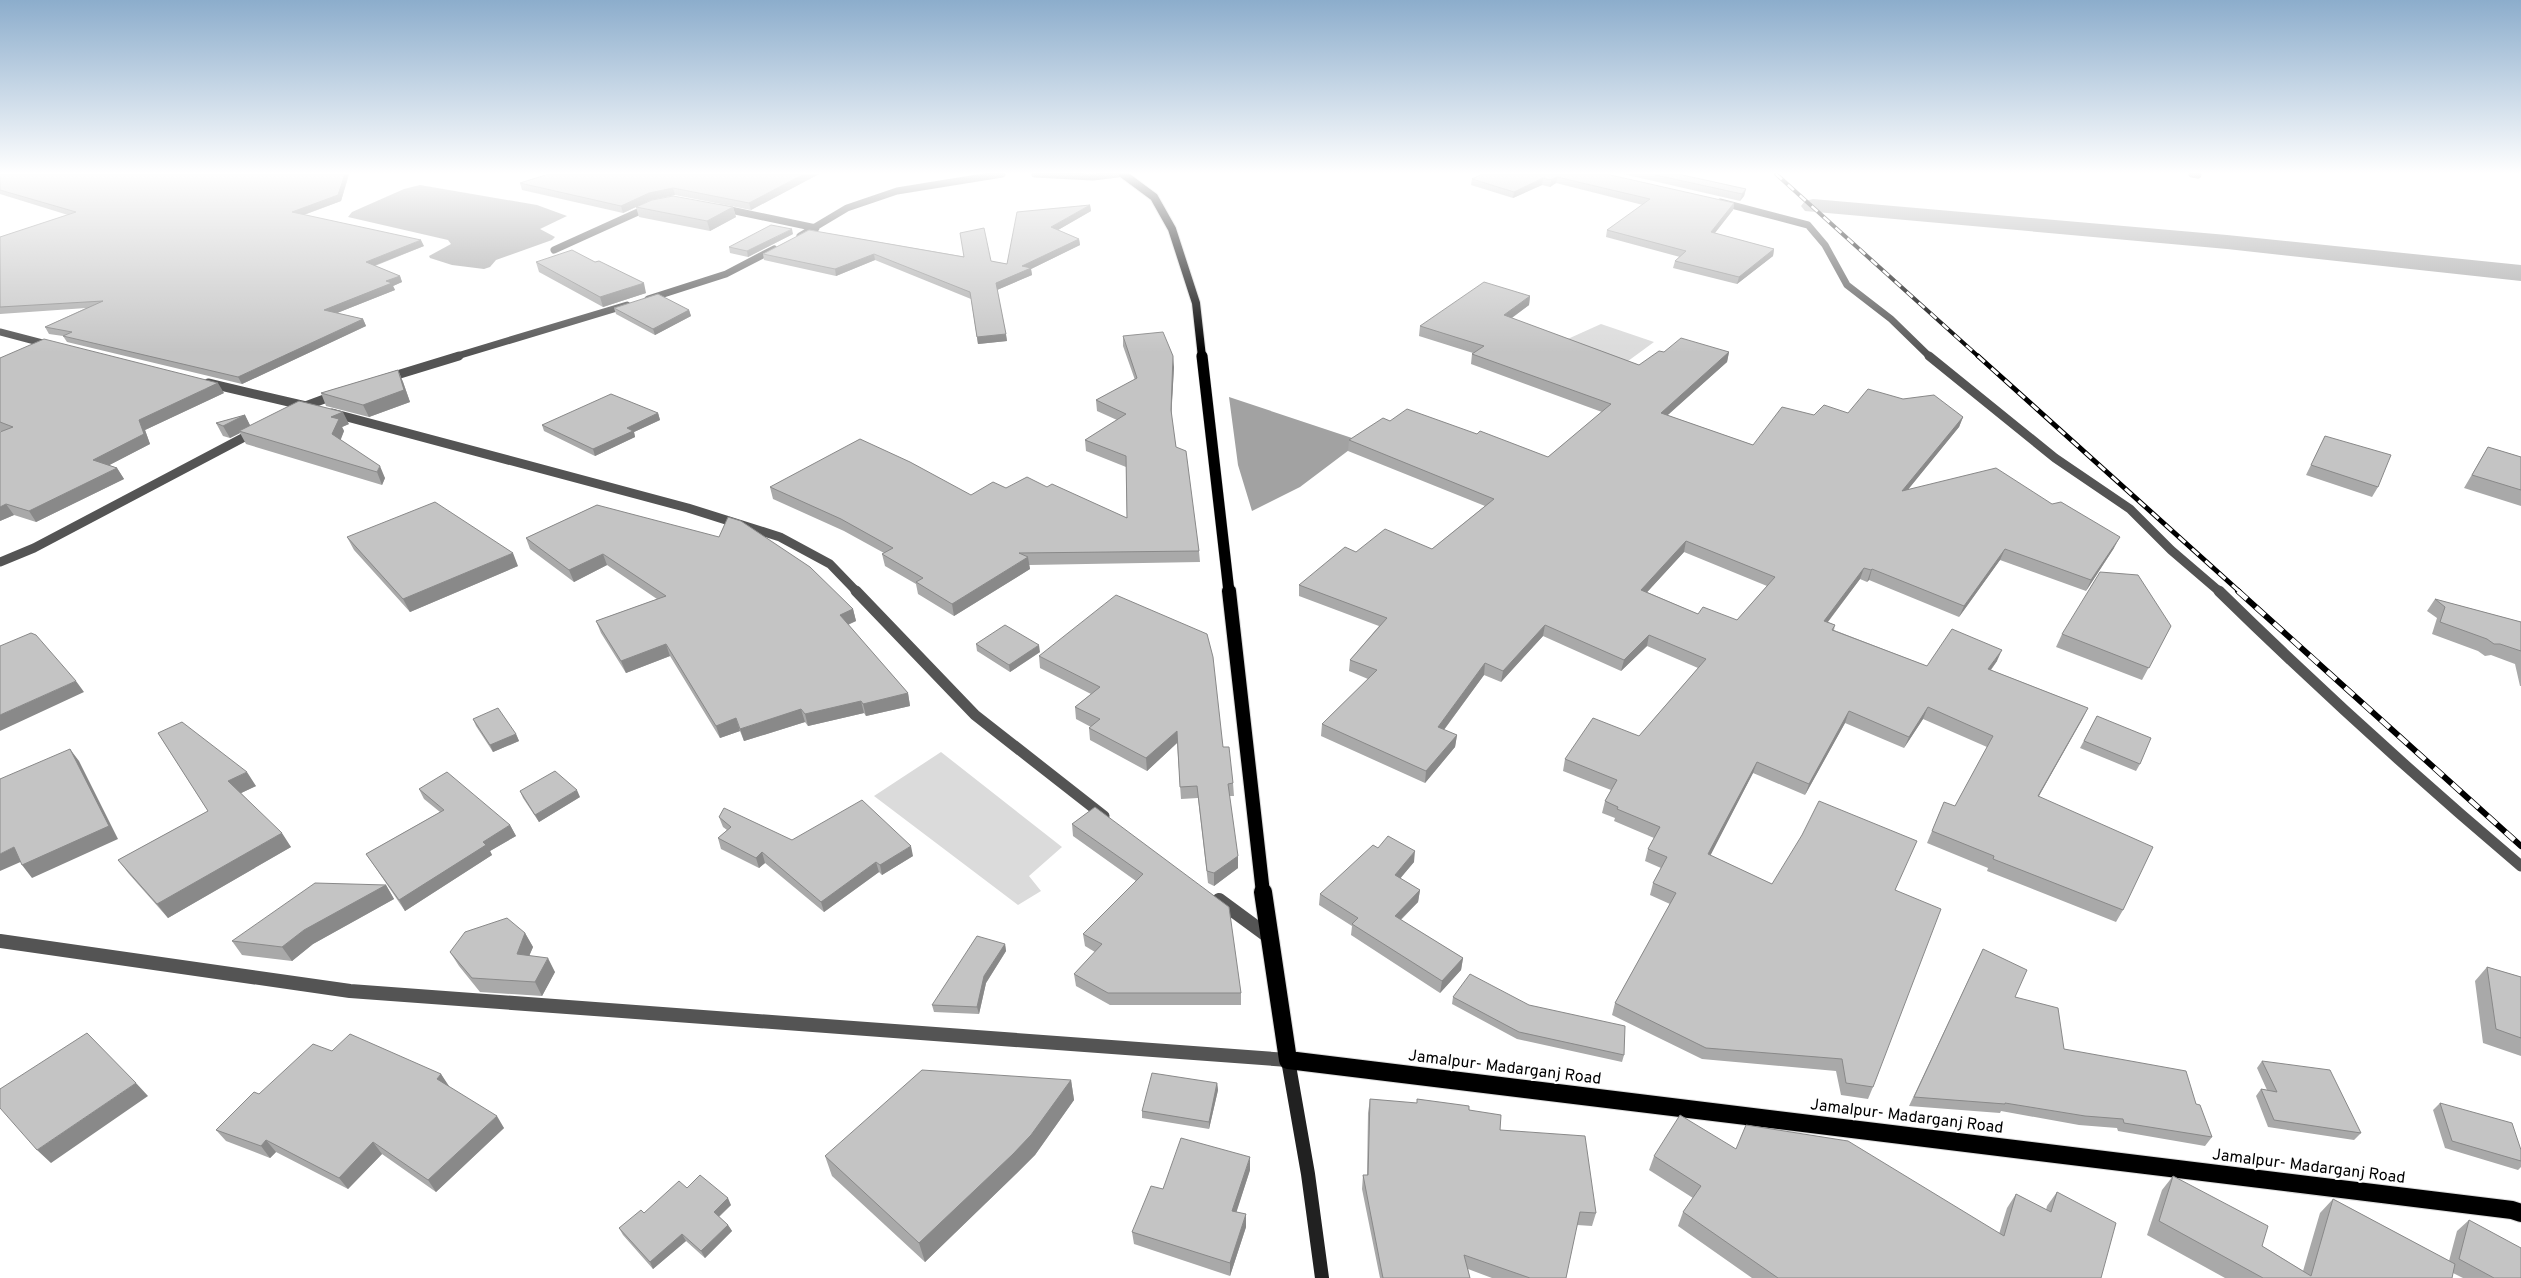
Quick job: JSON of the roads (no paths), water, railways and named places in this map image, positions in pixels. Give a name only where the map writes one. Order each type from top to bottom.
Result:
[{"type":"main road","points":[[1174,234],[1196,303],[1268,936],[1308,1174],[1322,1278]]},
{"type":"main road","name":"Jamalpur- Madarganj Road","points":[[1288,1060],[1933,1138],[2521,1213]]},
{"type":"street","points":[[554,250],[590,234]]},
{"type":"street","points":[[791,240],[804,234]]},
{"type":"street","points":[[1815,234],[1825,245],[1847,285],[1891,319],[1916,345],[1952,377],[1988,403],[2055,458],[2130,509],[2208,581],[2313,684],[2415,776],[2521,866]]},
{"type":"street","points":[[642,301],[726,274],[783,245]]},
{"type":"street","points":[[375,382],[632,304]]},
{"type":"street","points":[[0,332],[64,348]]},
{"type":"street","points":[[27,351],[45,343]]},
{"type":"street","points":[[198,380],[299,408],[688,508],[780,537],[830,564],[975,715],[1049,775],[1112,821]]},
{"type":"street","points":[[299,408],[346,390]]},
{"type":"street","points":[[0,562],[34,548],[261,429]]},
{"type":"street","points":[[1214,896],[1268,936]]},
{"type":"street","points":[[0,941],[350,991],[1288,1060]]},
{"type":"waterway","points":[[2131,234],[2521,273]]},
{"type":"railway","points":[[1842,234],[1979,357]]},
{"type":"railway","points":[[1978,356],[2240,592]]},
{"type":"railway","points":[[2238,591],[2521,846]]}]
